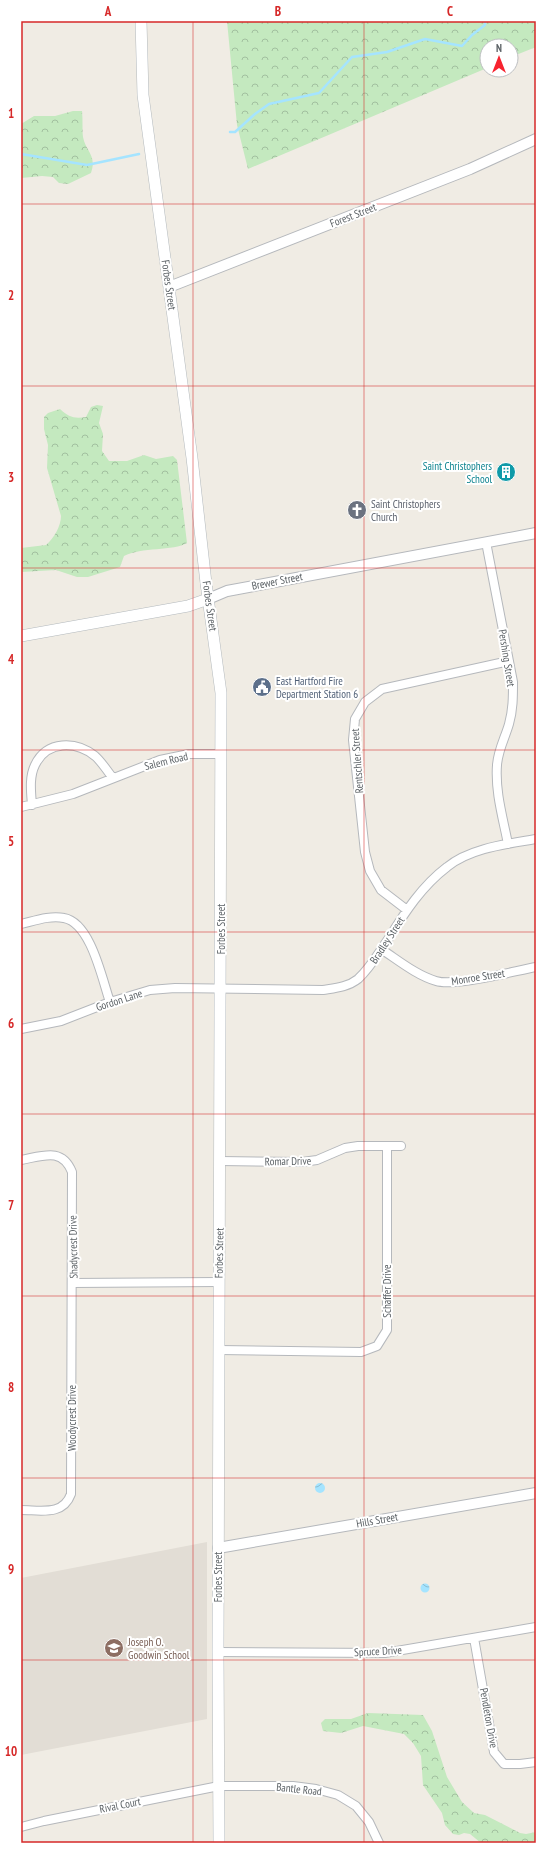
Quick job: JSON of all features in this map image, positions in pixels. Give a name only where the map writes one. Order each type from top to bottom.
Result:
[{"type":"main road","name":"Forbes Street","points":[[141,21],[144,95],[192,458],[208,599],[220,682],[218,1548],[220,1843]]},
{"type":"main road","name":"Brewer Street","points":[[21,636],[188,606],[208,599]]},
{"type":"street","name":"Forest Street","points":[[169,287],[470,169],[536,139]]},
{"type":"street","name":"Brewer Street","points":[[208,599],[227,590],[536,533]]},
{"type":"street","name":"Pershing Street","points":[[486,542],[513,682],[513,704],[508,725],[500,746],[497,765],[497,785],[508,844]]},
{"type":"street","name":"Rentschler Street","points":[[407,910],[381,890],[370,871],[365,852],[353,740],[354,719],[365,702],[382,688],[509,661]]},
{"type":"street","points":[[32,805],[31,784],[35,765],[45,752],[63,744],[80,747],[96,757],[113,778]]},
{"type":"street","name":"Salem Road","points":[[21,807],[73,794],[168,758],[189,754],[221,754]]},
{"type":"street","name":"Bradley Street","points":[[220,989],[323,990],[341,988],[356,980],[371,965],[407,910],[428,884],[448,866],[469,855],[508,844],[536,839]]},
{"type":"street","points":[[21,924],[65,918],[79,926],[89,940],[110,1002]]},
{"type":"street","name":"Monroe Street","points":[[381,949],[425,978],[438,982],[453,983],[536,967]]},
{"type":"street","name":"Gordon Lane","points":[[21,1029],[61,1021],[110,1002],[150,990],[220,989]]},
{"type":"street","name":"Romar Drive","points":[[220,1161],[302,1162],[317,1160],[345,1148],[358,1146],[401,1146]]},
{"type":"street","name":"Schaffer Drive","points":[[219,1350],[361,1352],[377,1346],[387,1330],[387,1147]]},
{"type":"street","name":"Shadycrest Drive","points":[[21,1160],[48,1155],[58,1156],[67,1162],[72,1172],[72,1284],[219,1282]]},
{"type":"street","name":"Woodycrest Drive","points":[[21,1510],[54,1510],[62,1508],[68,1502],[71,1494],[72,1284]]},
{"type":"street","name":"Hills Street","points":[[218,1548],[536,1493]]},
{"type":"street","name":"Spruce Drive","points":[[218,1652],[385,1653],[536,1626]]},
{"type":"street","name":"Pendleton Drive","points":[[474,1638],[494,1752],[504,1764],[536,1762]]},
{"type":"street","name":"Rival Court","points":[[21,1827],[51,1819],[219,1786]]},
{"type":"street","name":"Bantle Road","points":[[219,1786],[292,1786],[316,1788],[338,1795],[356,1806],[369,1822],[379,1843]]},
{"type":"shaded area","name":"Joseph O. Goodwin School","points":[[207,1542],[207,1719],[21,1755],[21,1578]]},
{"type":"green space","points":[[227,21],[536,21],[536,47],[519,54],[519,38],[479,38],[479,71],[248,169],[237,125]]},
{"type":"green space","points":[[73,111],[82,111],[84,142],[93,162],[91,173],[68,184],[59,183],[53,177],[42,176],[21,178],[21,124],[34,116],[55,116]]},
{"type":"green space","points":[[97,405],[103,406],[99,423],[103,434],[102,451],[109,461],[127,461],[144,455],[156,459],[173,456],[177,460],[187,543],[174,547],[131,553],[124,556],[120,567],[88,577],[77,577],[56,570],[21,572],[21,548],[46,545],[52,539],[61,520],[47,468],[48,445],[44,429],[44,417],[48,413],[60,409],[72,417],[86,417],[91,407]]},
{"type":"green space","points":[[368,1713],[423,1715],[432,1731],[447,1777],[462,1802],[474,1813],[485,1815],[520,1833],[526,1834],[536,1832],[536,1843],[481,1843],[470,1834],[453,1834],[445,1825],[442,1813],[423,1785],[421,1756],[413,1743],[404,1734],[363,1726],[341,1733],[323,1731],[321,1723],[325,1719],[351,1719]]},
{"type":"water","points":[[318,1483],[322,1483],[324,1484],[324,1492],[318,1493],[315,1490],[315,1486]]},
{"type":"water","points":[[423,1584],[427,1584],[429,1588],[427,1592],[423,1592],[421,1590],[421,1586]]},
{"type":"waterway","points":[[230,132],[235,132],[269,104],[319,93],[352,57],[387,52],[425,39],[462,46],[472,35],[485,25],[485,21]]},
{"type":"waterway","points":[[21,154],[87,165],[139,154]]},
{"type":"place","name":"Saint Christophers School","points":[[506,472]]},
{"type":"place","name":"Saint Christophers Church","points":[[357,510]]},
{"type":"place","name":"East Hartford Fire Department Station 6","points":[[262,687]]},
{"type":"place","name":"Joseph O. Goodwin School","points":[[114,1648]]}]
